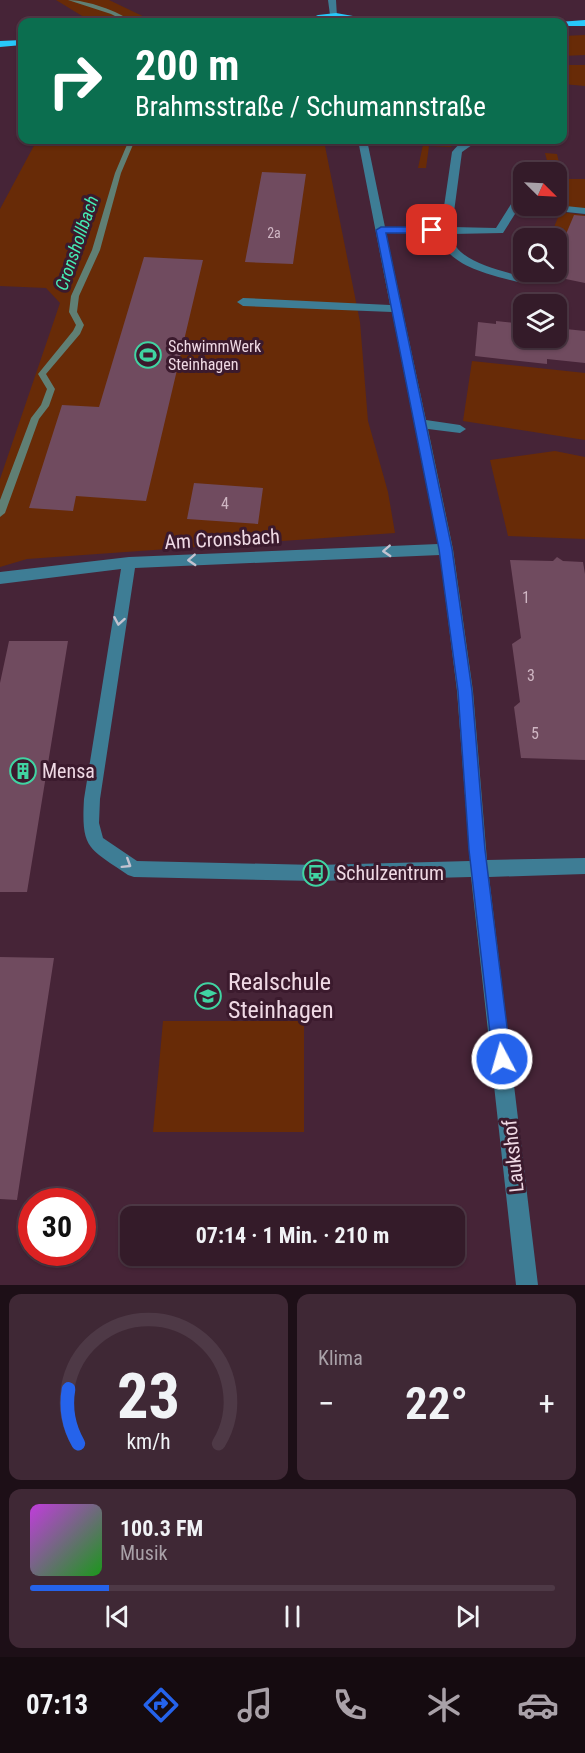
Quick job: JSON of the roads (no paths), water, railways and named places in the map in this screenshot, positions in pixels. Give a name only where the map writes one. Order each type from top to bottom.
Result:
[{"type":"main road","points":[[317,18],[334,15],[354,18]]},
{"type":"main road","points":[[567,24],[585,23]]},
{"type":"main road","points":[[0,44],[18,43]]},
{"type":"street","points":[[332,0],[334,15]]},
{"type":"street","name":"Laukshof","points":[[363,144],[446,549],[465,691],[479,870],[527,1285]]},
{"type":"street","points":[[466,144],[457,152],[447,230],[448,246],[463,258],[513,277]]},
{"type":"street","points":[[381,230],[499,231],[513,209]]},
{"type":"street","points":[[567,209],[585,211]]},
{"type":"street","points":[[243,302],[396,309]]},
{"type":"street","points":[[419,423],[460,429]]},
{"type":"street","name":"Am Cronsbach","points":[[0,578],[129,563],[446,549]]},
{"type":"street","points":[[129,563],[92,799],[91,823],[96,843],[134,869],[316,873],[585,866]]},
{"type":"waterway","name":"Cronshollbach","points":[[71,0],[122,18]]},
{"type":"waterway","name":"Cronshollbach","points":[[0,513],[35,418],[45,406],[51,389],[42,374],[77,332],[80,325],[73,312],[75,296],[96,250],[118,173],[130,144]]},
{"type":"place","name":"SchwimmWerk Steinhagen","points":[[148,355]]},
{"type":"place","name":"Mensa","points":[[23,771]]},
{"type":"place","name":"Schulzentrum","points":[[316,873]]},
{"type":"place","name":"Realschule Steinhagen","points":[[208,996]]}]
